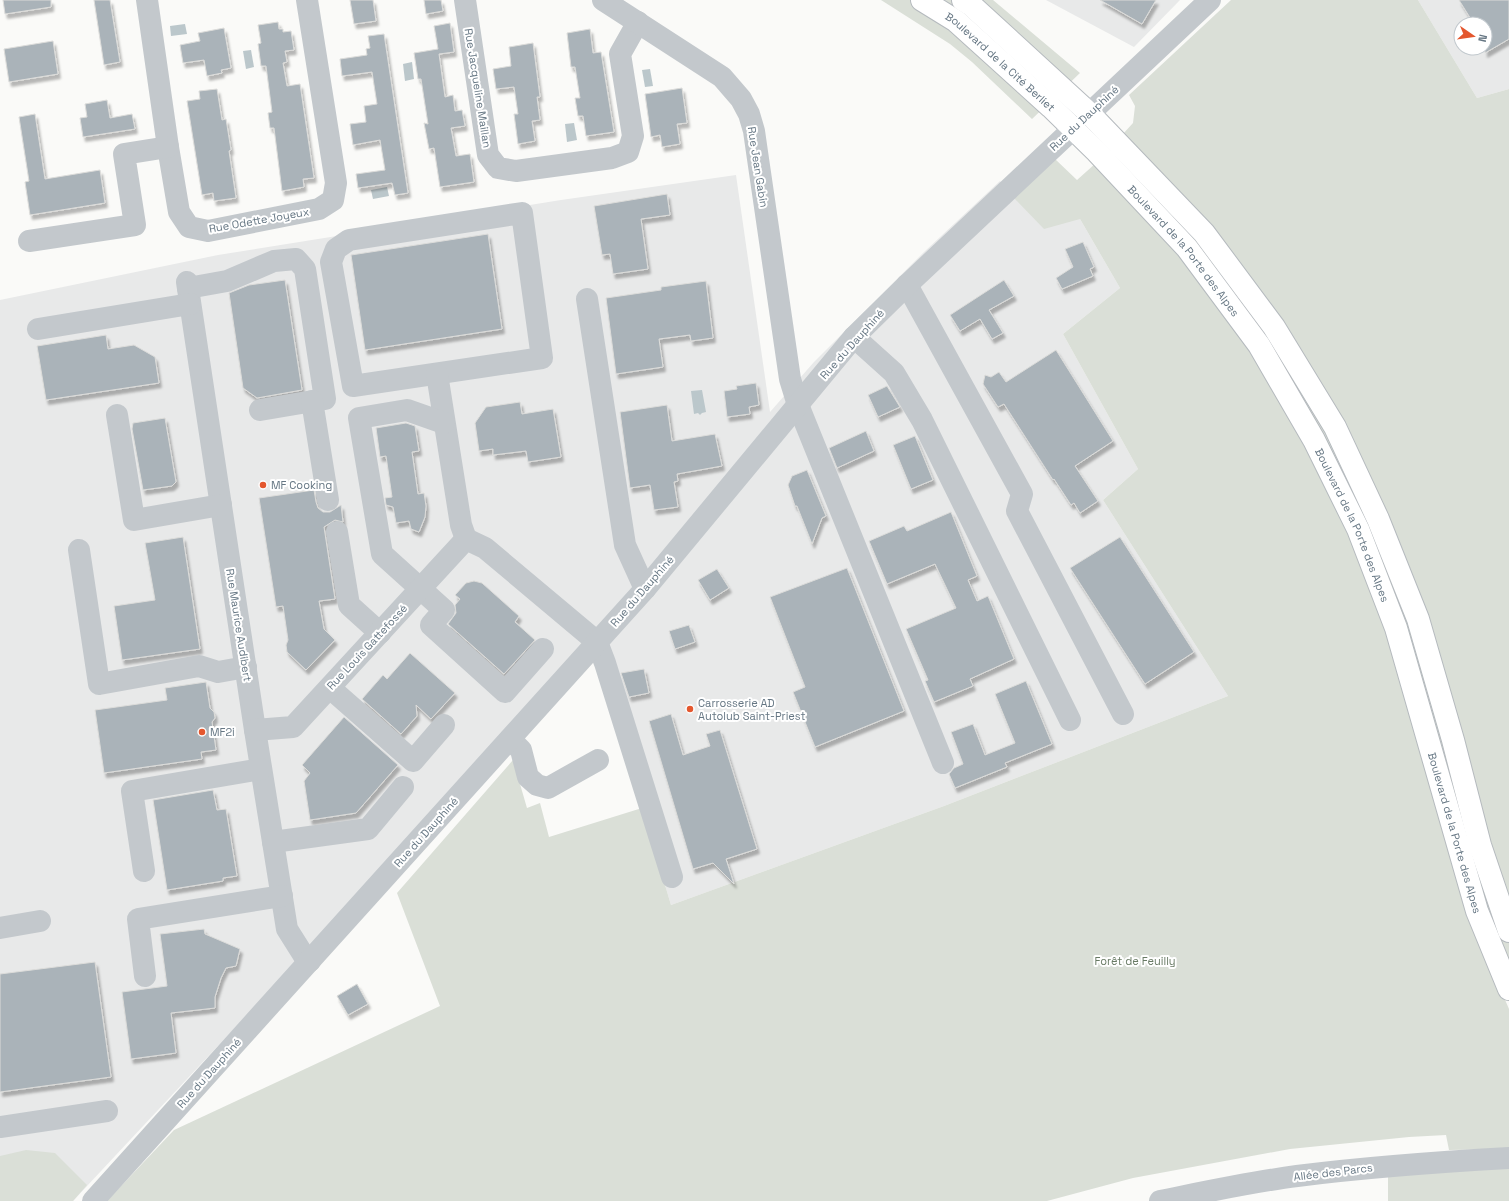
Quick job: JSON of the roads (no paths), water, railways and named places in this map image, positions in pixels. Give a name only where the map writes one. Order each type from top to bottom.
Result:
[{"type":"main road","name":"Boulevard de la Cité Berliet","points":[[922,0],[956,22],[1073,128]]},
{"type":"main road","name":"Boulevard de la Cité Berliet","points":[[963,0],[971,5],[1090,113]]},
{"type":"main road","name":"Boulevard de la Porte des Alpes","points":[[1090,113],[1204,233],[1274,327],[1335,428],[1378,519],[1418,619],[1453,740],[1480,845],[1509,931]]},
{"type":"main road","name":"Boulevard de la Porte des Alpes","points":[[1073,128],[1187,248],[1259,345],[1314,440],[1358,529],[1396,628],[1477,911],[1509,989]]},
{"type":"street","name":"Rue Odette Joyeux","points":[[147,0],[168,146],[180,212],[189,228],[208,231],[319,209],[332,200],[336,183],[307,0]]},
{"type":"street","name":"Rue Jacqueline Maillan","points":[[465,0],[488,155],[498,168],[516,171],[612,158],[628,152],[633,136],[620,54],[638,22]]},
{"type":"street","name":"Rue Jean Gabin","points":[[604,0],[722,77],[741,98],[749,114],[754,131],[790,379],[798,405],[943,763]]},
{"type":"street","name":"Rue du Dauphiné","points":[[93,1201],[645,589],[854,337],[907,285],[1210,0]]},
{"type":"street","points":[[28,242],[135,225],[124,154],[168,146]]},
{"type":"street","points":[[522,213],[542,358],[437,374],[353,386],[331,262],[336,248],[349,240],[522,213]]},
{"type":"street","points":[[38,329],[227,281],[274,260],[296,259],[305,269],[325,399],[260,410]]},
{"type":"street","points":[[907,285],[1022,494],[1017,511],[1123,714]]},
{"type":"street","name":"Rue Maurice Audibert","points":[[188,291],[287,929],[304,956],[310,961]]},
{"type":"street","points":[[587,299],[625,545],[645,589]]},
{"type":"street","points":[[854,337],[894,373],[922,420],[1070,720]]},
{"type":"street","points":[[437,374],[461,525],[466,539],[485,548],[597,642],[605,663],[672,877]]},
{"type":"street","points":[[312,401],[328,500]]},
{"type":"street","points":[[444,423],[407,410],[359,418],[382,554],[444,610],[431,625],[505,692],[543,649]]},
{"type":"street","points":[[117,415],[134,520],[221,505]]},
{"type":"street","points":[[337,532],[349,605],[380,633]]},
{"type":"street","name":"Rue Louis Gattefossé","points":[[255,730],[293,727],[466,539]]},
{"type":"street","points":[[79,550],[99,684],[199,666],[218,672],[246,667]]},
{"type":"street","points":[[330,688],[413,762],[444,725]]},
{"type":"street","points":[[510,739],[521,750],[528,777],[536,785],[548,788],[598,760]]},
{"type":"street","points":[[144,871],[132,791],[261,769]]},
{"type":"street","points":[[273,842],[368,829],[403,787]]},
{"type":"street","points":[[145,976],[138,919],[282,896]]},
{"type":"street","points":[[0,928],[40,921]]},
{"type":"street","points":[[0,1127],[107,1111]]},
{"type":"street","name":"Allée des Parcs","points":[[1160,1201],[1212,1190],[1296,1176],[1381,1167],[1509,1158]]},
{"type":"place","name":"MF Cooking","points":[[263,485]]},
{"type":"place","name":"Carrosserie AD Autolub Saint-Priest","points":[[690,709]]},
{"type":"place","name":"MF2i","points":[[202,732]]},
{"type":"park label","name":"Forêt de Feuilly","points":[[1135,961]]}]
